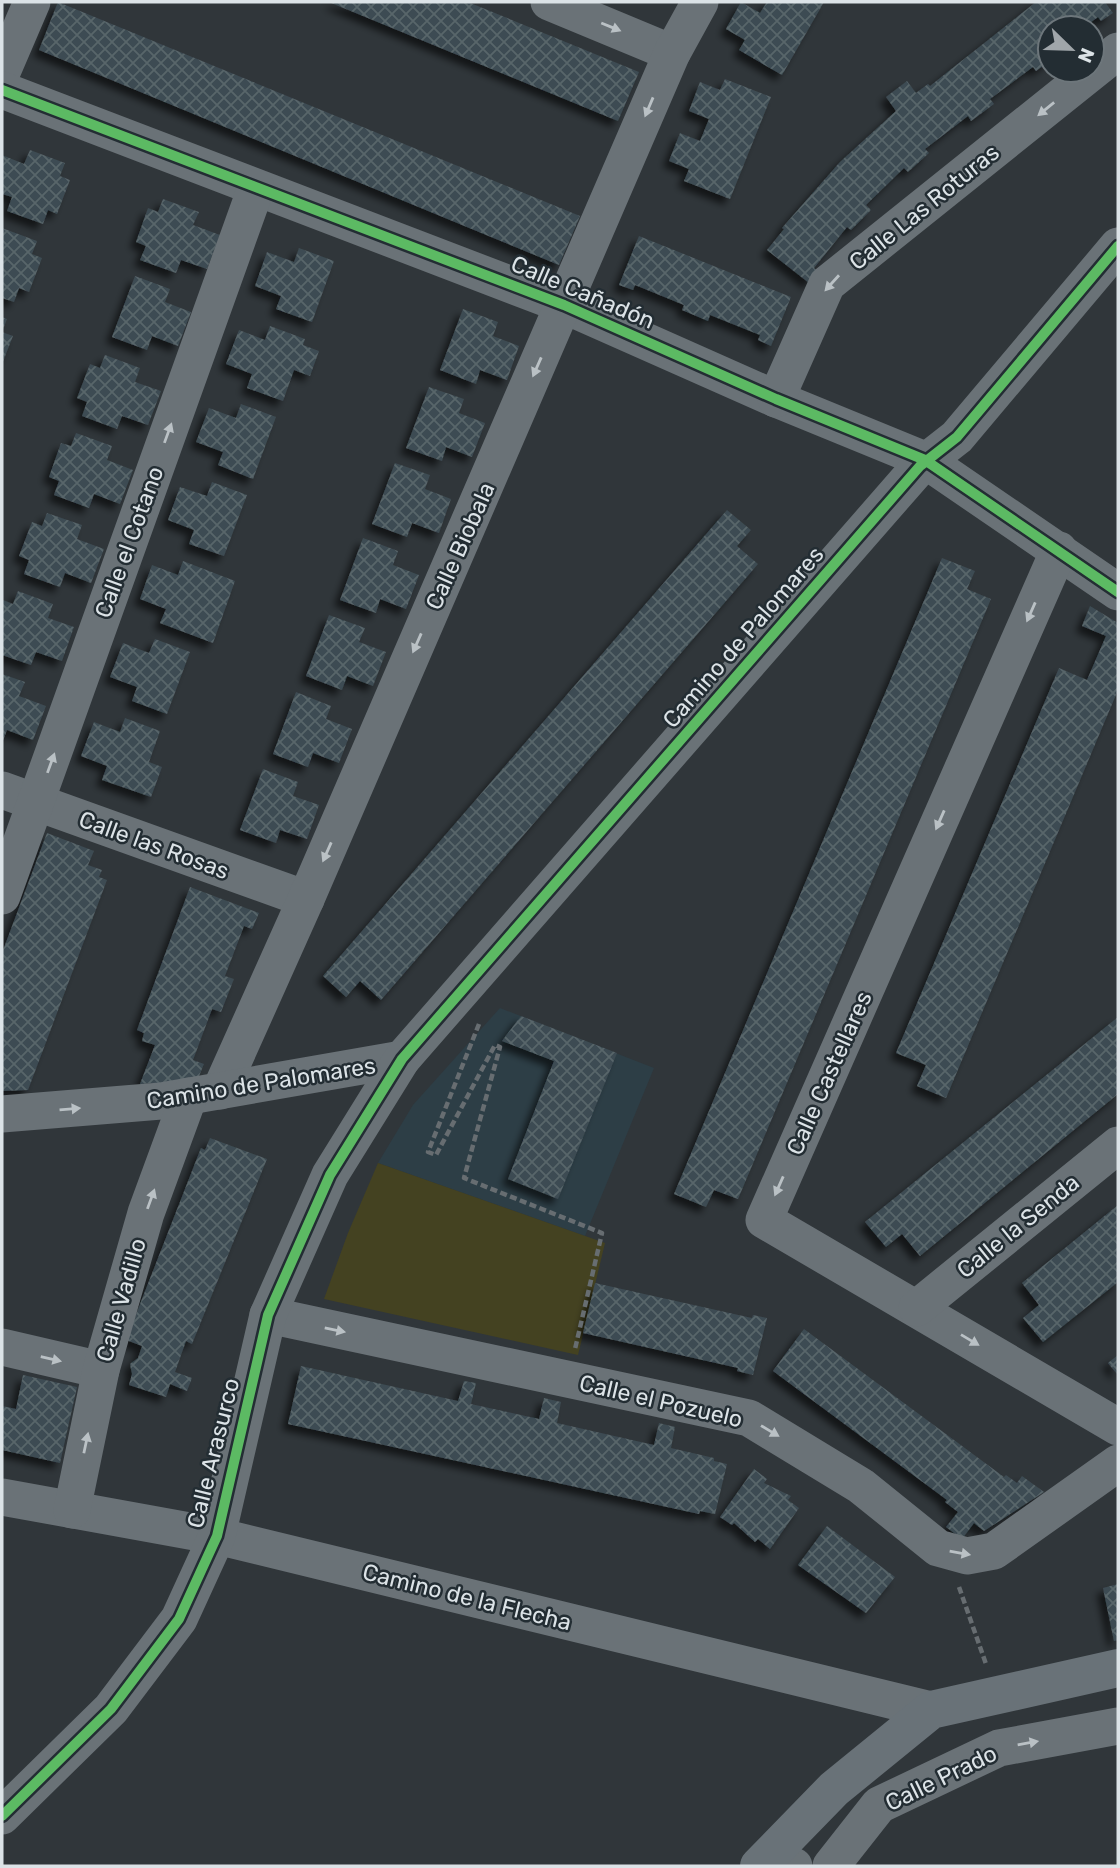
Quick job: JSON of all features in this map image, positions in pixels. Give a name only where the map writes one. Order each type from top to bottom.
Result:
[{"type":"main road","points":[[759,1866],[834,1789],[930,1710],[1118,1668]]},
{"type":"street","points":[[2,72],[32,2]]},
{"type":"street","points":[[549,2],[672,53]]},
{"type":"street","name":"Calle Biobala","points":[[204,1093],[306,899],[672,53],[701,2]]},
{"type":"street","name":"Calle Las Roturas","points":[[776,398],[827,284],[1118,51]]},
{"type":"street","name":"Calle Cañadón","points":[[2,90],[564,305],[925,460],[1118,592]]},
{"type":"street","name":"Calle el Cotano","points":[[2,896],[256,188]]},
{"type":"street","name":"Camino de Palomares","points":[[2,1114],[204,1093],[402,1059],[925,460],[957,437],[1118,246]]},
{"type":"street","name":"Calle Castellares","points":[[1059,550],[764,1220],[1118,1427]]},
{"type":"street","name":"Calle las Rosas","points":[[2,790],[306,899]]},
{"type":"street","name":"Calle Arasurco","points":[[2,1816],[111,1709],[179,1619],[217,1536],[268,1315],[330,1175],[402,1059]]},
{"type":"street","name":"Calle Vadillo","points":[[72,1510],[101,1370],[146,1213],[204,1093]]},
{"type":"street","name":"Calle la Senda","points":[[917,1308],[1118,1145]]},
{"type":"street","name":"Calle el Pozuelo","points":[[268,1315],[749,1418],[861,1486],[938,1548],[967,1556]]},
{"type":"street","points":[[2,1348],[101,1370]]},
{"type":"street","points":[[967,1556],[994,1551],[1118,1463]]},
{"type":"street","name":"Camino de la Flecha","points":[[2,1497],[217,1536],[930,1710]]},
{"type":"street","name":"Calle Prado","points":[[844,1861],[879,1805],[999,1748],[1117,1734]]},
{"type":"street","points":[[807,1866],[844,1861],[849,1818],[834,1789]]},
{"type":"street","points":[[759,1866],[794,1866]]},
{"type":"path","points":[[482,1019],[428,1152],[436,1155],[495,1045],[500,1047],[464,1178],[602,1233],[568,1380]]},
{"type":"path","points":[[967,1556],[956,1580],[998,1695]]},
{"type":"shaded area","points":[[500,1008],[654,1068],[585,1236],[378,1163],[413,1105]]},
{"type":"shaded area","points":[[378,1163],[605,1243],[578,1355],[324,1299]]},
{"type":"building","points":[[58,2],[580,216],[559,265],[39,50]]},
{"type":"building","points":[[329,2],[468,2],[639,72],[618,121]]},
{"type":"building","points":[[741,2],[760,13],[767,2],[824,2],[782,75],[739,50],[745,40],[726,29]]},
{"type":"building","points":[[1036,2],[1105,2],[1113,13],[1106,18],[1106,14],[1036,14],[1036,71],[1033,67],[990,99],[994,104],[971,121],[968,116],[925,149],[929,153],[908,172],[904,168],[866,205],[871,210],[851,230],[847,227],[814,268],[818,272],[809,283],[767,250],[784,229],[782,228],[840,162],[896,111],[886,97],[907,81],[916,93],[928,84],[930,86]]},
{"type":"building","points":[[725,79],[771,97],[730,199],[684,181],[689,169],[669,161],[680,133],[700,141],[709,119],[689,111],[700,82],[720,90]]},
{"type":"building","points":[[30,150],[65,163],[60,176],[70,180],[57,214],[48,210],[43,224],[7,211],[12,197],[2,194],[2,155],[24,164]]},
{"type":"building","points":[[163,199],[199,212],[193,225],[220,235],[207,269],[181,260],[176,273],[140,260],[146,246],[136,242],[148,208],[158,212]]},
{"type":"building","points":[[2,228],[37,241],[32,254],[42,258],[29,292],[19,288],[14,302],[2,298]]},
{"type":"building","points":[[639,236],[791,297],[771,346],[758,340],[760,335],[710,315],[708,321],[682,310],[684,305],[635,285],[633,290],[619,285]]},
{"type":"building","points":[[299,248],[334,261],[312,322],[276,309],[281,296],[255,286],[267,252],[294,262]]},
{"type":"building","points":[[135,276],[170,289],[165,302],[191,312],[178,346],[152,336],[147,350],[112,337]]},
{"type":"building","points":[[463,309],[498,322],[493,336],[519,346],[507,380],[480,370],[476,384],[440,370]]},
{"type":"building","points":[[2,317],[7,319],[2,332]]},
{"type":"building","points":[[270,326],[305,339],[303,345],[319,351],[310,376],[294,370],[283,401],[247,388],[252,374],[226,364],[239,330],[265,340]]},
{"type":"building","points":[[2,332],[13,336],[2,364]]},
{"type":"building","points":[[105,355],[140,368],[135,382],[161,391],[148,425],[122,416],[117,429],[82,416],[87,402],[77,398],[90,364],[100,368]]},
{"type":"building","points":[[429,387],[464,399],[459,413],[485,423],[472,457],[446,447],[442,461],[406,448]]},
{"type":"building","points":[[241,404],[276,417],[253,479],[218,465],[223,452],[196,442],[209,408],[236,418]]},
{"type":"building","points":[[76,433],[112,446],[107,460],[133,470],[120,504],[94,494],[89,508],[54,495],[59,481],[49,477],[61,443],[71,446]]},
{"type":"building","points":[[395,463],[430,475],[425,489],[451,499],[439,533],[412,523],[407,537],[372,524]]},
{"type":"building","points":[[212,482],[247,495],[224,556],[189,544],[194,530],[168,520],[180,487],[207,496]]},
{"type":"building","points":[[727,510],[751,530],[737,546],[758,564],[381,1000],[360,981],[346,997],[323,976]]},
{"type":"building","points":[[47,513],[82,525],[77,539],[104,549],[91,583],[65,573],[60,587],[24,574],[29,560],[19,556],[32,522],[42,526]]},
{"type":"building","points":[[363,538],[398,551],[393,565],[419,575],[406,609],[380,599],[376,613],[340,600]]},
{"type":"building","points":[[942,558],[975,571],[967,589],[991,599],[738,1199],[714,1190],[706,1207],[674,1194]]},
{"type":"building","points":[[183,561],[235,581],[213,643],[160,623],[166,609],[140,599],[152,565],[178,575]]},
{"type":"building","points":[[18,591],[53,604],[48,618],[74,627],[62,661],[36,652],[31,665],[2,655],[2,603],[3,600],[13,604]]},
{"type":"building","points":[[1090,606],[1118,623],[1118,690],[946,1098],[917,1086],[926,1065],[896,1053],[1059,668],[1087,680],[1106,636],[1082,626]]},
{"type":"building","points":[[329,615],[365,628],[359,642],[386,652],[373,686],[347,676],[342,690],[306,676]]},
{"type":"building","points":[[155,639],[190,652],[167,714],[132,701],[137,687],[110,677],[123,643],[149,653]]},
{"type":"building","points":[[2,674],[25,682],[19,696],[46,706],[33,740],[7,730],[2,743]]},
{"type":"building","points":[[296,692],[331,706],[326,719],[352,729],[339,763],[313,753],[308,767],[273,754]]},
{"type":"building","points":[[125,718],[160,731],[149,762],[162,767],[151,797],[102,780],[107,766],[81,756],[94,722],[120,732]]},
{"type":"building","points":[[263,769],[298,782],[293,796],[319,805],[307,839],[280,830],[276,843],[240,830]]},
{"type":"building","points":[[47,833],[94,851],[88,865],[102,870],[99,877],[107,880],[28,1090],[2,1091],[2,953]]},
{"type":"building","points":[[190,887],[259,913],[252,929],[244,926],[225,976],[234,979],[221,1012],[212,1009],[193,1060],[204,1064],[197,1081],[140,1084],[155,1045],[142,1041],[144,1033],[137,1030]]},
{"type":"building","points":[[521,1016],[617,1053],[558,1199],[508,1179],[554,1061],[502,1041]]},
{"type":"building","points":[[1118,1017],[1118,1094],[920,1256],[902,1234],[886,1247],[865,1222]]},
{"type":"building","points":[[210,1138],[267,1159],[192,1344],[186,1341],[175,1372],[192,1378],[187,1391],[170,1384],[166,1397],[129,1385],[132,1374],[130,1364],[138,1358],[142,1346],[126,1340],[201,1148],[205,1150]]},
{"type":"building","points":[[1118,1205],[1118,1282],[1043,1342],[1023,1318],[1039,1305],[1022,1283]]},
{"type":"building","points":[[595,1283],[752,1318],[753,1315],[767,1318],[753,1375],[737,1371],[738,1368],[583,1333]]},
{"type":"building","points":[[804,1329],[1004,1477],[1006,1475],[1017,1483],[1022,1476],[1044,1492],[984,1531],[974,1523],[962,1539],[946,1527],[958,1512],[945,1502],[947,1500],[773,1371]]},
{"type":"building","points":[[1118,1355],[1118,1375],[1108,1363]]},
{"type":"building","points":[[301,1366],[458,1401],[464,1381],[476,1383],[471,1404],[539,1419],[544,1398],[561,1402],[557,1423],[654,1445],[659,1423],[675,1427],[671,1448],[714,1458],[714,1461],[727,1464],[715,1514],[700,1511],[699,1514],[288,1424]]},
{"type":"building","points":[[23,1375],[77,1387],[60,1463],[2,1450],[2,1406],[16,1409]]},
{"type":"building","points":[[754,1469],[767,1479],[764,1483],[791,1496],[788,1500],[799,1508],[770,1549],[758,1539],[755,1542],[734,1523],[732,1525],[720,1517]]},
{"type":"building","points":[[827,1526],[895,1577],[866,1613],[798,1565]]},
{"type":"building","points":[[1118,1584],[1118,1640],[1114,1641],[1103,1588]]},
{"type":"cycle path","points":[[2,90],[564,305],[776,399],[925,460],[1118,592]]},
{"type":"cycle path","points":[[2,1816],[111,1709],[179,1619],[217,1536],[268,1315],[330,1175],[402,1059],[920,466],[957,437],[1118,246]]}]
